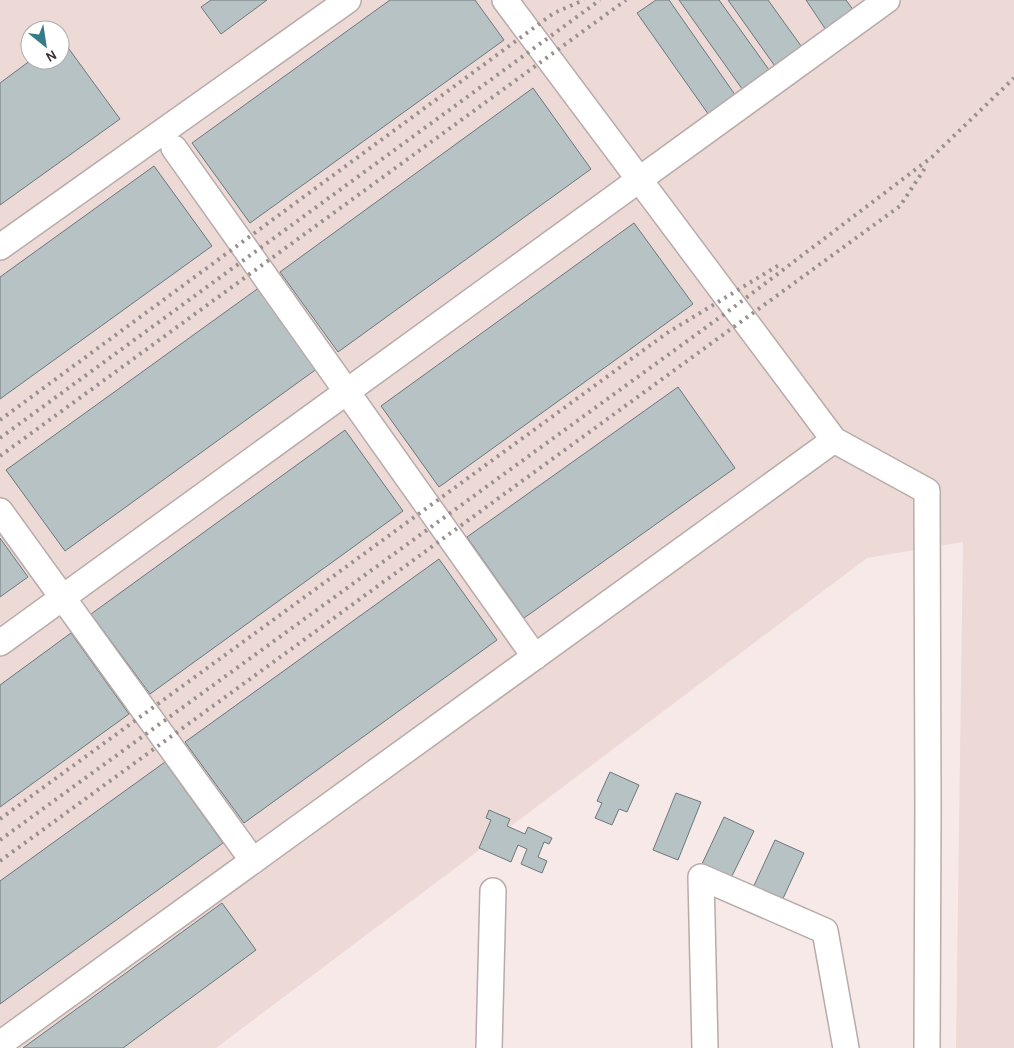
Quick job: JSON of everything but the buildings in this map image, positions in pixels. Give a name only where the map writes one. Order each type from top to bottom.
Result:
[{"type":"street","points":[[0,247],[348,0]]},
{"type":"street","points":[[505,0],[834,440],[927,491],[927,1048]]},
{"type":"street","points":[[0,643],[887,0]]},
{"type":"street","points":[[174,148],[535,657]]},
{"type":"street","points":[[0,1044],[834,440]]},
{"type":"street","points":[[0,511],[253,861]]},
{"type":"street","points":[[705,1048],[701,877],[825,931],[846,1048]]},
{"type":"street","points":[[489,1048],[493,890]]},
{"type":"shaded area","points":[[0,0],[1014,0],[1014,1048],[956,1048],[963,542],[867,558],[216,1048],[0,1048]]},
{"type":"railway","points":[[0,420],[554,13],[584,0]]},
{"type":"railway","points":[[0,438],[600,0]]},
{"type":"railway","points":[[0,456],[626,0]]},
{"type":"railway","points":[[0,840],[734,307],[932,157],[1014,78]]},
{"type":"railway","points":[[0,861],[900,206],[927,165]]},
{"type":"railway","points":[[0,819],[667,333],[779,265]]}]
